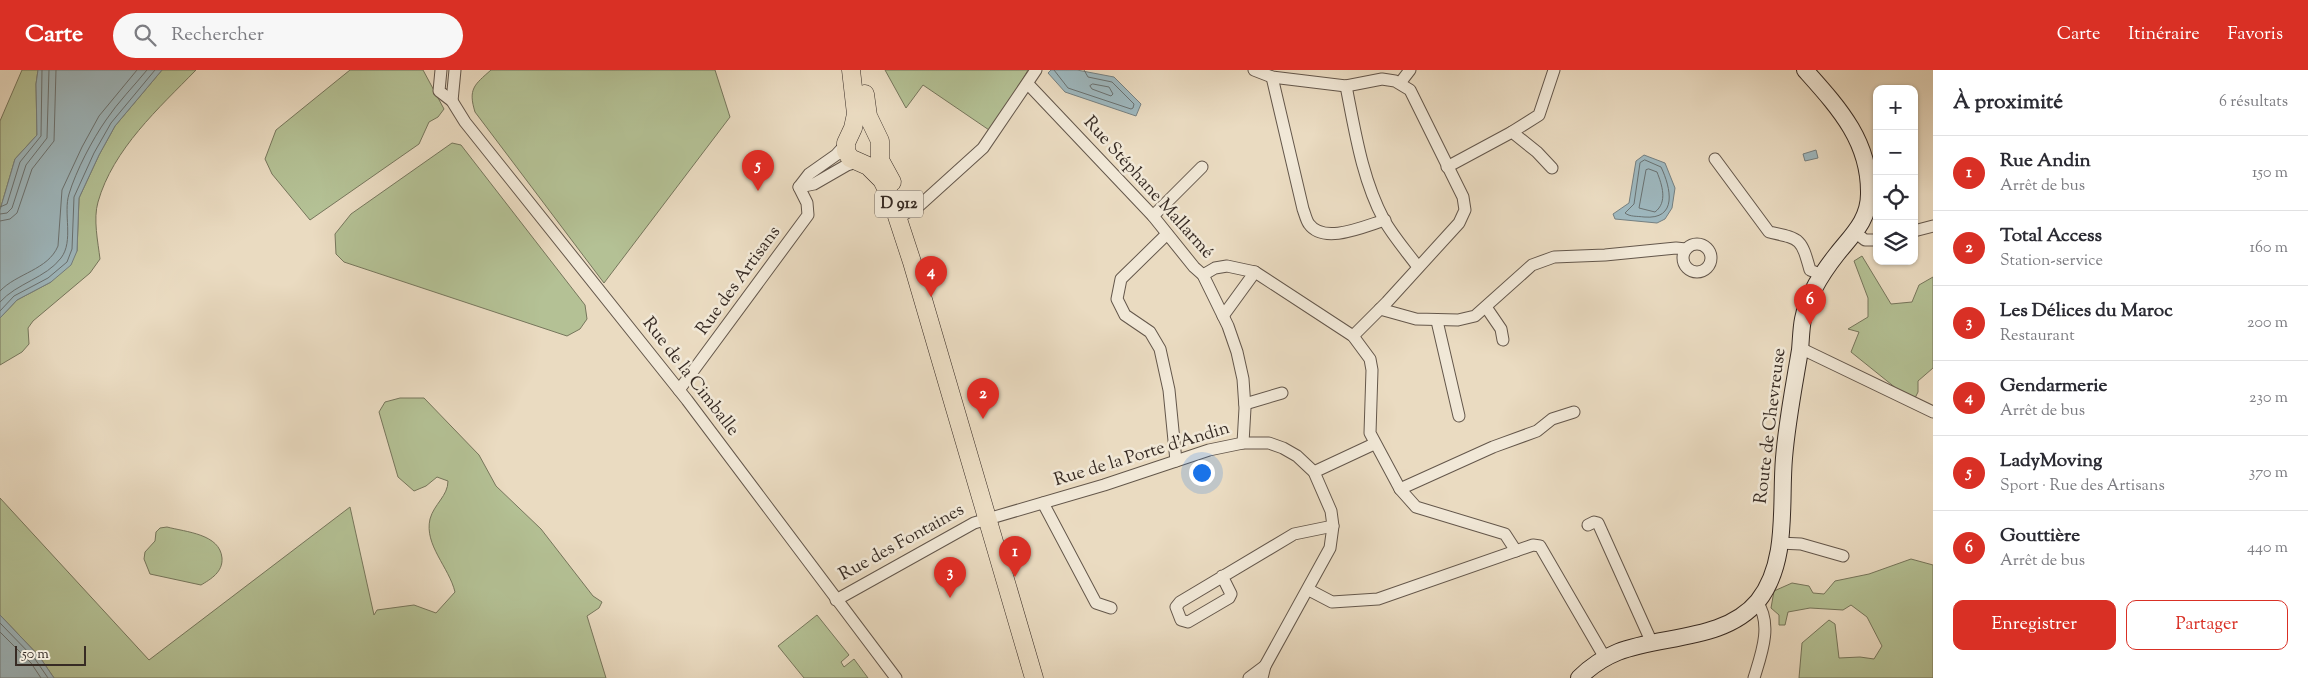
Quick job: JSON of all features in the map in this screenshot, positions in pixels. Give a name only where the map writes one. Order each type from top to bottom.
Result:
[{"type":"main road","points":[[848,138],[858,129],[866,129],[879,142],[873,160],[860,162],[849,156],[848,138],[856,108],[851,70]]},
{"type":"main road","name":"D 912","points":[[857,70],[865,94],[868,116],[879,142],[880,160],[893,184],[903,215],[912,262]]},
{"type":"main road","name":"D 912","points":[[860,162],[876,173],[886,187],[912,262],[1034,678]]},
{"type":"street","name":"Rue de la Cimballe","points":[[441,70],[439,91],[452,101],[465,122],[679,390],[896,678]]},
{"type":"street","points":[[452,101],[455,70]]},
{"type":"street","points":[[903,215],[920,205],[983,148],[1036,70]]},
{"type":"street","points":[[1254,70],[1272,76],[1346,86],[1382,79],[1400,83],[1410,90],[1463,197],[1465,210],[1459,223],[1353,336]]},
{"type":"street","points":[[1400,83],[1410,70]]},
{"type":"street","points":[[1447,167],[1512,132],[1539,115],[1554,70]]},
{"type":"street","name":"Route de Chevreuse","points":[[1754,605],[1767,587],[1775,569],[1779,544],[1784,457],[1804,315],[1813,289],[1856,232],[1868,207],[1867,164],[1859,139],[1842,112],[1805,70]]},
{"type":"street","points":[[1272,76],[1303,209],[1310,225],[1326,234],[1335,235],[1385,220]]},
{"type":"street","name":"Rue Stéphane Mallarmé","points":[[1028,84],[1153,216],[1202,275],[1223,316],[1237,352],[1243,379],[1245,404],[1243,443]]},
{"type":"street","points":[[1346,86],[1368,184],[1385,220],[1418,267]]},
{"type":"street","points":[[1512,132],[1537,152],[1552,168]]},
{"type":"street","points":[[800,187],[809,174],[836,155],[848,138]]},
{"type":"street","points":[[1715,159],[1768,232],[1794,237],[1803,245],[1810,270],[1822,275]]},
{"type":"street","points":[[800,187],[814,184],[847,164],[860,162]]},
{"type":"street","points":[[1153,216],[1202,167]]},
{"type":"street","name":"Rue des Artisans","points":[[679,390],[808,215],[807,203],[800,187]]},
{"type":"street","points":[[1918,230],[1933,226]]},
{"type":"street","points":[[1856,232],[1865,240],[1873,240]]},
{"type":"street","points":[[1167,234],[1120,279],[1117,300],[1125,315],[1150,332],[1160,349],[1169,390],[1176,461]]},
{"type":"street","points":[[1380,309],[1416,319],[1458,320],[1475,316],[1532,265],[1554,257],[1605,255],[1676,248],[1686,249]]},
{"type":"street","points":[[1202,275],[1215,268],[1227,266],[1256,272],[1353,336],[1363,348],[1371,365],[1369,423],[1374,444],[1400,489],[1416,507],[1505,534],[1516,551]]},
{"type":"street","points":[[1223,316],[1256,272]]},
{"type":"street","points":[[1486,307],[1501,329],[1503,340]]},
{"type":"street","points":[[1437,321],[1459,416]]},
{"type":"street","points":[[1800,348],[1933,412]]},
{"type":"street","points":[[1245,404],[1282,393]]},
{"type":"street","points":[[1400,489],[1493,447],[1537,431],[1552,419],[1574,412]]},
{"type":"street","name":"Rue de la Porte d'Andin","points":[[986,519],[1043,503],[1208,450],[1243,443],[1269,443],[1283,448],[1297,456],[1314,472],[1326,495],[1331,510],[1333,526],[1330,548],[1264,672]]},
{"type":"street","points":[[1314,472],[1374,444]]},
{"type":"street","points":[[1043,503],[1096,603],[1111,608]]},
{"type":"street","name":"Rue des Fontaines","points":[[836,600],[974,522],[986,519]]},
{"type":"street","points":[[1588,524],[1598,523],[1652,643]]},
{"type":"street","points":[[1222,576],[1231,594],[1228,598],[1188,622],[1182,620],[1176,607],[1180,602],[1222,576],[1294,534],[1333,526]]},
{"type":"street","points":[[1779,544],[1801,544],[1843,556]]},
{"type":"street","points":[[1309,590],[1332,602],[1378,599],[1533,545],[1540,546],[1545,551],[1605,658]]},
{"type":"street","points":[[1579,678],[1605,658],[1619,651],[1678,639],[1724,624],[1754,605],[1763,616],[1765,633],[1754,678]]},
{"type":"street","points":[[1249,678],[1264,672]]},
{"type":"green space","points":[[22,70],[38,70],[36,84],[37,135],[15,159],[0,210],[0,121]]},
{"type":"green space","points":[[162,70],[196,70],[139,130],[114,164],[98,202],[96,230],[100,259],[90,273],[33,321],[28,328],[29,344],[22,352],[0,365],[0,318],[17,300],[51,282],[77,251],[79,198],[99,155],[115,126]]},
{"type":"green space","points":[[350,70],[423,70],[444,109],[438,117],[429,122],[419,144],[310,220],[272,174],[265,159],[276,130]]},
{"type":"green space","points":[[491,70],[715,70],[730,117],[604,283],[475,112],[472,98],[474,88]]},
{"type":"green space","points":[[885,70],[1028,70],[992,132],[923,85],[906,108]]},
{"type":"green space","points":[[452,143],[461,145],[585,305],[587,319],[580,329],[567,336],[344,262],[336,254],[335,234],[351,214]]},
{"type":"green space","points":[[1862,256],[1891,304],[1912,302],[1919,285],[1933,277],[1933,368],[1918,381],[1918,392],[1915,398],[1897,389],[1851,352],[1859,332],[1848,329],[1868,317],[1868,298],[1854,261]]},
{"type":"green space","points":[[400,398],[424,398],[479,455],[496,486],[541,529],[593,596],[602,602],[599,608],[587,616],[606,678],[54,678],[39,656],[0,615],[0,498],[149,660],[350,507],[374,615],[377,610],[414,605],[436,613],[455,592],[434,547],[429,529],[430,519],[446,491],[448,481],[437,477],[426,486],[414,491],[398,477],[379,412],[385,402]]},
{"type":"green space","points":[[167,527],[201,535],[215,544],[220,550],[222,558],[221,567],[216,574],[201,585],[150,574],[144,559],[145,552],[155,541],[156,532],[160,528]]},
{"type":"green space","points":[[1911,559],[1933,565],[1933,678],[1799,678],[1802,643],[1829,620],[1835,624],[1839,658],[1860,657],[1874,659],[1882,646],[1867,617],[1851,605],[1843,610],[1810,608],[1788,612],[1785,625],[1779,625],[1779,615],[1771,608],[1774,591],[1792,583],[1809,586],[1813,593],[1824,594],[1835,581],[1869,574]]},
{"type":"green space","points":[[817,615],[849,655],[841,662],[844,667],[854,659],[868,678],[804,678],[778,646]]},
{"type":"water","points":[[38,70],[162,70],[115,126],[99,155],[79,198],[77,251],[71,265],[51,282],[17,300],[0,318],[0,210],[15,159],[37,135],[36,84]]},
{"type":"water","points":[[1051,70],[1077,70],[1114,77],[1141,104],[1136,116],[1065,92],[1048,73]]},
{"type":"water","points":[[1816,150],[1818,158],[1805,161],[1803,154]]},
{"type":"water","points":[[1644,155],[1665,163],[1675,188],[1672,208],[1665,219],[1657,223],[1615,219],[1613,214],[1629,203],[1636,161]]},
{"type":"water","points":[[0,615],[39,656],[54,678],[0,678]]},
{"type":"place","name":"LadyMoving","points":[[758,191]]},
{"type":"place","name":"Gendarmerie","points":[[931,297]]},
{"type":"place","name":"Gouttière","points":[[1810,325]]},
{"type":"place","name":"Total Access","points":[[983,419]]},
{"type":"place","name":"Rue Andin","points":[[1015,577]]},
{"type":"place","name":"Les Délices du Maroc","points":[[950,598]]}]
